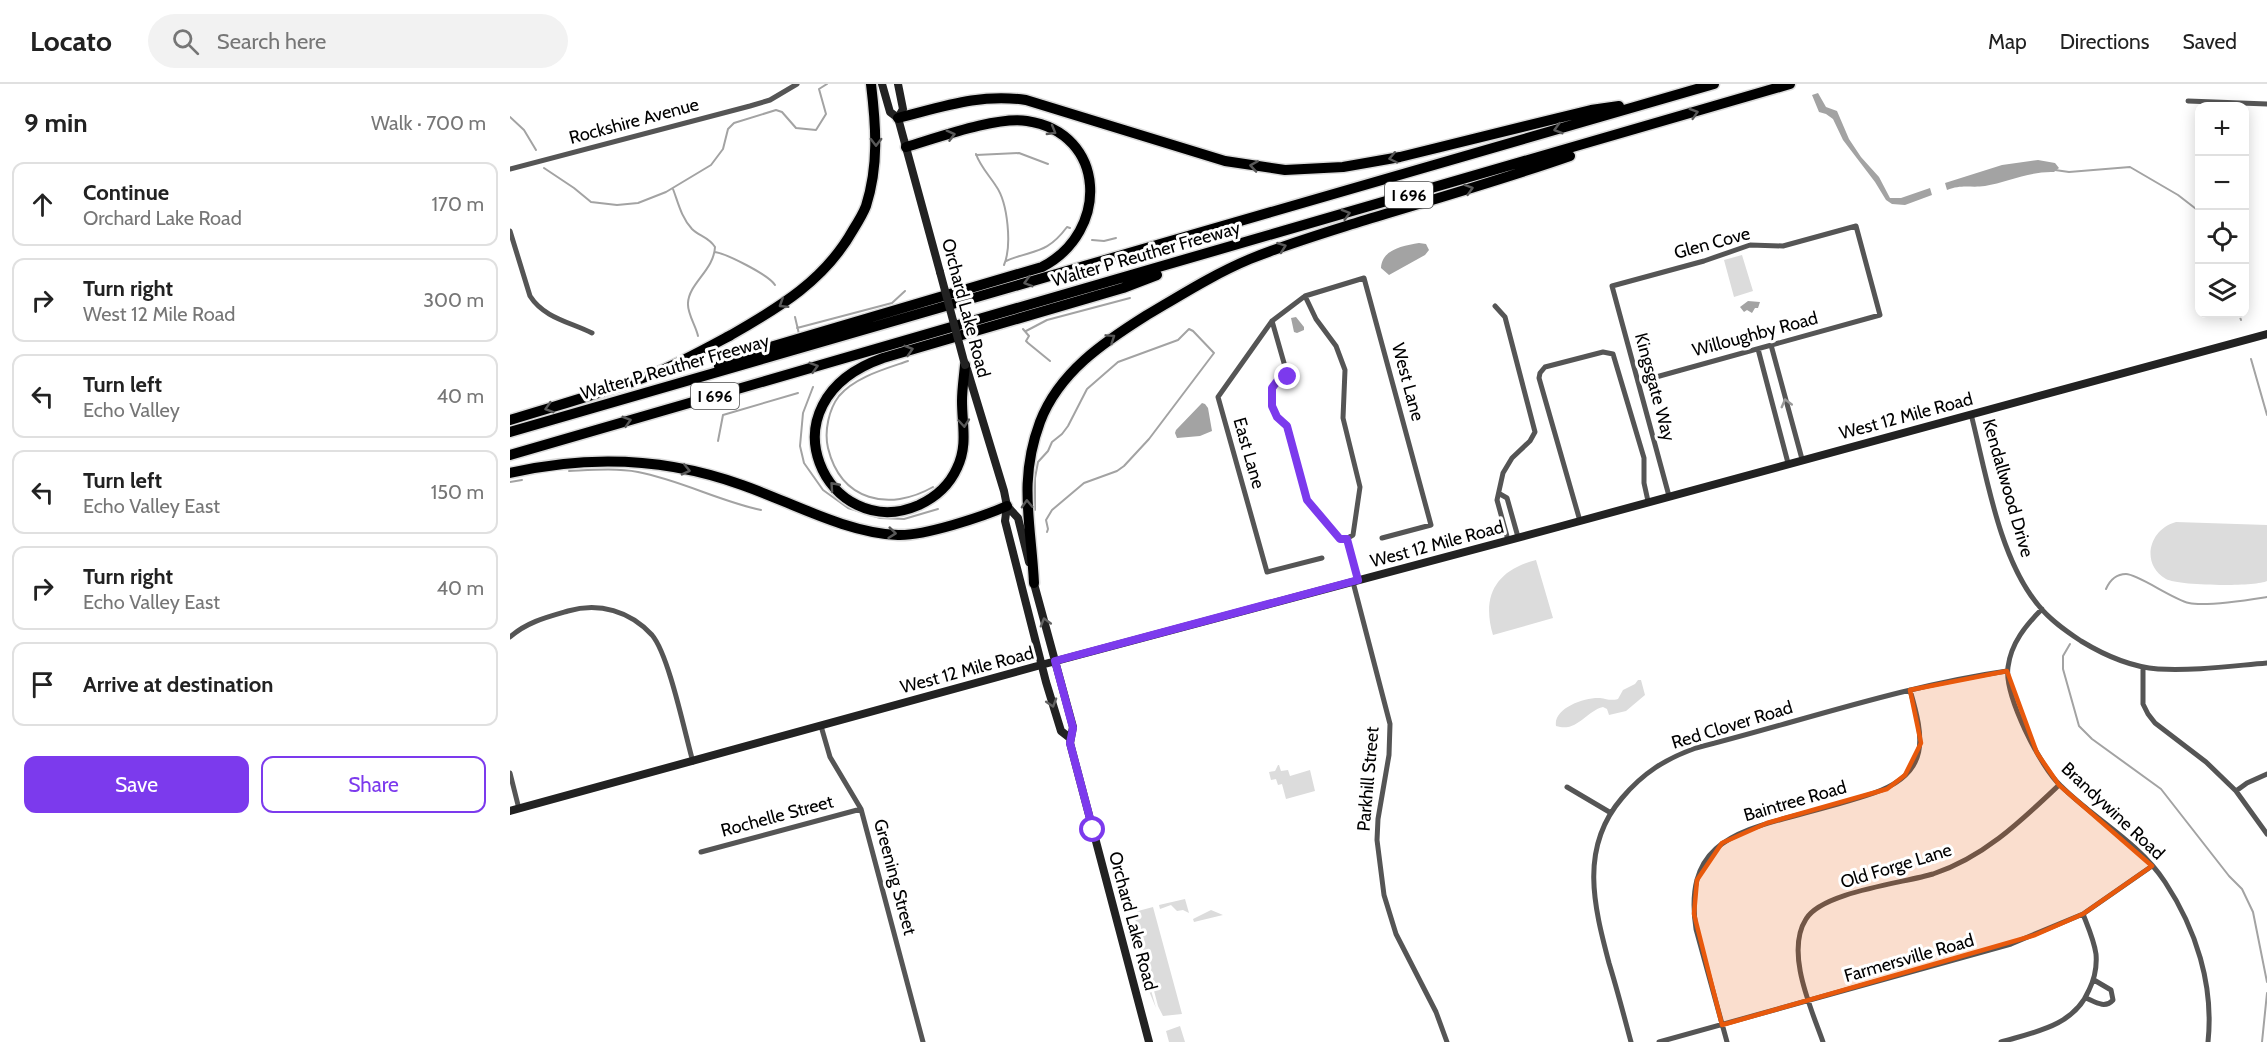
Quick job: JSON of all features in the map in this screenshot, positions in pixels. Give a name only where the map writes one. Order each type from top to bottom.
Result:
[{"type":"highway","points":[[510,420],[617,387],[675,365],[793,298],[815,279],[842,251],[865,208],[874,176],[876,149],[871,84]]},
{"type":"highway","name":"Walter P Reuther Freeway","points":[[510,432],[1714,84]]},
{"type":"highway","name":"Walter P Reuther Freeway","points":[[510,455],[1790,84]]},
{"type":"highway","points":[[898,118],[971,100],[1006,97],[1026,100],[1225,161],[1276,169],[1312,170],[1371,163],[1591,110],[1655,101]]},
{"type":"highway","points":[[1034,583],[1026,506],[1027,474],[1034,440],[1041,419],[1055,394],[1074,370],[1098,348],[1192,288],[1257,256],[1295,242],[1536,168],[1671,120]]},
{"type":"highway","points":[[683,382],[743,355],[1042,267],[1070,247],[1084,225],[1090,208],[1086,169],[1074,148],[1045,126],[1026,121],[1004,121],[906,147]]},
{"type":"highway","points":[[965,365],[962,404],[963,453],[957,470],[946,487],[930,500],[909,509],[885,512],[861,507],[838,492],[827,479],[820,465],[814,432],[819,413],[830,391],[859,367],[922,346],[1123,288],[1221,250]]},
{"type":"highway","points":[[510,473],[577,462],[616,461],[655,464],[740,484],[821,517],[898,535],[928,530],[988,514],[1007,506]]},
{"type":"main road","name":"Orchard Lake Road","points":[[882,84],[890,112],[898,118],[965,365],[1007,506],[1005,521],[1041,665],[1060,730],[1070,738]]},
{"type":"main road","name":"Orchard Lake Road","points":[[898,84],[903,109],[898,118]]},
{"type":"main road","name":"West 12 Mile Road","points":[[510,811],[1055,661],[2267,334]]},
{"type":"main road","name":"Orchard Lake Road","points":[[1007,506],[1018,518],[1073,728],[1070,738],[1149,1042]]},
{"type":"street","name":"Rockshire Avenue","points":[[510,170],[750,106],[770,99],[797,84]]},
{"type":"street","points":[[2188,101],[2267,104]]},
{"type":"street","name":"Glen Cove","points":[[1612,286],[1704,261],[1750,245],[1783,246],[1856,226],[1880,315]]},
{"type":"street","points":[[510,231],[530,296],[535,303],[553,317],[592,333]]},
{"type":"street","name":"West Lane","points":[[1288,309],[1305,296],[1364,278],[1431,525],[1382,538]]},
{"type":"street","name":"Kingsgate Way","points":[[1612,286],[1669,496]]},
{"type":"street","points":[[1272,321],[1288,377],[1278,380],[1272,388],[1272,406],[1277,417],[1287,426],[1307,500],[1340,539],[1347,539],[1353,535],[1360,487],[1343,418],[1346,370],[1336,346],[1316,318],[1305,296]]},
{"type":"street","points":[[1495,306],[1505,317],[1535,432],[1530,441],[1506,466],[1503,473],[1497,500],[1508,540]]},
{"type":"street","name":"East Lane","points":[[1288,309],[1272,321],[1218,397],[1267,572],[1322,558]]},
{"type":"street","name":"Willoughby Road","points":[[1638,382],[1880,315]]},
{"type":"street","points":[[1771,345],[1802,459]]},
{"type":"street","points":[[1758,349],[1788,463]]},
{"type":"street","points":[[1580,521],[1539,378],[1545,367],[1603,352],[1610,352],[1616,357],[1644,458],[1644,483],[1648,501]]},
{"type":"street","name":"Kendallwood Drive","points":[[1971,414],[2008,552],[2018,573],[2042,609],[2056,623],[2109,656],[2143,667],[2198,669],[2267,663]]},
{"type":"street","points":[[1500,494],[1507,498],[1518,537]]},
{"type":"street","name":"Parkhill Street","points":[[1347,539],[1390,724],[1389,754],[1378,819],[1377,840],[1384,895],[1396,934],[1436,1012],[1447,1042]]},
{"type":"street","points":[[510,637],[522,627],[533,622],[579,608],[607,608],[637,622],[653,637],[663,655],[693,762]]},
{"type":"street","points":[[2007,671],[2019,635],[2042,609]]},
{"type":"street","points":[[2143,667],[2143,704],[2148,714],[2155,723],[2206,762],[2236,790],[2267,834]]},
{"type":"street","name":"Red Clover Road","points":[[1631,1042],[1598,922],[1594,860],[1605,822],[1635,782],[1648,771],[1683,753],[1910,690],[1963,677],[2007,671]]},
{"type":"street","name":"Brandywine Road","points":[[2007,671],[2010,687],[2026,731],[2045,766],[2059,785],[2152,866],[2164,880],[2179,905],[2197,946],[2207,988],[2210,1013],[2208,1042]]},
{"type":"street","name":"Baintree Road","points":[[1727,1042],[1696,929],[1694,897],[1703,865],[1710,854],[1731,836],[1767,823],[1887,789],[1905,775],[1913,766],[1921,743],[1919,722],[1910,690]]},
{"type":"street","name":"Greening Street","points":[[821,726],[830,757],[861,809],[923,1042]]},
{"type":"street","points":[[510,773],[519,809]]},
{"type":"street","points":[[2236,790],[2267,774]]},
{"type":"street","name":"Old Forge Lane","points":[[1809,1001],[1798,962],[1798,947],[1800,934],[1810,912],[1823,904],[1846,896],[1935,873],[1974,855],[2012,830],[2059,785]]},
{"type":"street","points":[[1567,787],[1611,813]]},
{"type":"street","name":"Rochelle Street","points":[[701,852],[861,809]]},
{"type":"street","name":"Farmersville Road","points":[[1659,1042],[1992,950],[2035,935],[2083,914],[2152,866]]},
{"type":"street","points":[[2001,1042],[2038,1032],[2063,1021],[2077,1010],[2086,998],[2094,980],[2096,954],[2083,914]]},
{"type":"street","points":[[2086,998],[2104,1005],[2113,1000],[2111,990],[2094,980]]},
{"type":"street","points":[[1809,1001],[1823,1042]]},
{"type":"highlighted area","points":[[2007,671],[2037,753],[2059,785],[2152,866],[2083,914],[2035,935],[1722,1025],[1694,914],[1697,880],[1722,843],[1767,823],[1887,789],[1905,775],[1921,743],[1910,690]]},
{"type":"shaded area","points":[[1818,93],[1826,107],[1837,111],[1849,139],[1879,177],[1890,198],[1901,198],[1930,188],[1932,195],[1905,205],[1892,204],[1886,200],[1843,140],[1833,119],[1819,112],[1812,95]]},
{"type":"shaded area","points":[[2038,160],[2055,163],[2059,168],[2054,172],[2028,175],[1985,186],[1947,190],[1945,183],[2002,165]]},
{"type":"shaded area","points":[[1426,244],[1429,250],[1425,255],[1389,275],[1381,268],[1385,256],[1389,253],[1400,247]]},
{"type":"shaded area","points":[[1742,255],[1753,291],[1734,297],[1724,260]]},
{"type":"shaded area","points":[[1748,301],[1760,302],[1758,308],[1755,308],[1752,313],[1747,310],[1744,312],[1740,307]]},
{"type":"shaded area","points":[[1296,317],[1304,327],[1304,330],[1297,333],[1294,332],[1291,318]]},
{"type":"shaded area","points":[[1202,403],[1208,408],[1212,431],[1200,436],[1177,438],[1176,430]]},
{"type":"shaded area","points":[[2176,522],[2267,525],[2267,581],[2216,585],[2166,579],[2153,565],[2151,548],[2159,532]]},
{"type":"shaded area","points":[[1536,560],[1553,618],[1493,635],[1489,608],[1495,586],[1511,570]]},
{"type":"shaded area","points":[[1641,680],[1645,695],[1626,711],[1609,715],[1607,709],[1603,707],[1570,727],[1556,726],[1556,720],[1560,714],[1571,705],[1594,698],[1618,699],[1623,690]]},
{"type":"shaded area","points":[[1278,765],[1281,771],[1288,770],[1290,776],[1310,770],[1315,791],[1286,799],[1282,784],[1278,785],[1276,779],[1271,780],[1269,772],[1275,771]]},
{"type":"shaded area","points":[[1185,899],[1189,913],[1183,910],[1177,911],[1171,905],[1160,909],[1159,905]]},
{"type":"shaded area","points":[[1153,907],[1182,1014],[1163,1016],[1158,1006],[1134,915],[1138,911]]},
{"type":"shaded area","points":[[1211,910],[1223,915],[1194,922],[1193,919]]},
{"type":"shaded area","points":[[1136,937],[1156,1008],[1149,991]]},
{"type":"shaded area","points":[[1180,1026],[1185,1042],[1169,1042],[1166,1031]]},
{"type":"waterway","points":[[544,168],[591,202],[617,205],[638,203],[666,192],[711,165],[723,149],[728,129],[734,123],[776,110],[782,112],[796,128],[816,130],[826,114],[819,89],[827,84]]},
{"type":"waterway","points":[[510,117],[524,130],[536,150]]},
{"type":"waterway","points":[[976,155],[1019,153],[1048,164]]},
{"type":"waterway","points":[[976,154],[1000,193],[1006,213],[1008,247],[1004,265]]},
{"type":"waterway","points":[[2055,170],[2069,172],[2130,167],[2178,195],[2197,210]]},
{"type":"waterway","points":[[673,189],[685,220],[715,247],[710,263],[689,296],[689,311],[698,336]]},
{"type":"waterway","points":[[1006,261],[1046,247],[1067,227],[1070,228]]},
{"type":"waterway","points":[[1092,240],[1104,241],[1116,238]]},
{"type":"waterway","points":[[715,252],[747,266],[765,276],[775,285]]},
{"type":"waterway","points":[[797,328],[892,303],[905,291]]},
{"type":"waterway","points":[[1026,331],[1047,320],[1130,298]]},
{"type":"waterway","points":[[795,317],[799,334]]},
{"type":"waterway","points":[[1023,329],[1029,336],[1026,341],[1050,361]]},
{"type":"waterway","points":[[1035,510],[1035,478],[1038,462],[1048,451],[1052,442],[1068,426],[1087,389],[1118,362],[1178,340],[1189,329],[1193,331],[1214,353],[1149,439],[1124,466],[1117,471],[1084,483],[1052,510],[1046,520],[1047,532]]},
{"type":"waterway","points":[[2251,359],[2267,415]]},
{"type":"waterway","points":[[908,361],[862,379],[839,396],[828,420],[828,448],[834,466],[844,480],[855,490],[869,497],[884,500],[900,499],[933,487]]},
{"type":"waterway","points":[[813,387],[803,413],[800,446],[804,463],[823,490],[848,508],[880,518],[904,519],[938,509]]},
{"type":"waterway","points":[[723,415],[798,393]]},
{"type":"waterway","points":[[718,441],[723,415]]},
{"type":"waterway","points":[[569,471],[638,472],[761,510]]},
{"type":"waterway","points":[[510,482],[522,480]]},
{"type":"waterway","points":[[2106,589],[2114,578],[2126,574],[2139,578],[2189,603],[2216,604],[2267,597]]},
{"type":"waterway","points":[[2070,644],[2063,656],[2063,669],[2079,726],[2092,739],[2161,789],[2229,876],[2242,889],[2253,912],[2267,982]]},
{"type":"waterway","points":[[2262,1042],[2267,993]]},
{"type":"route","points":[[1093,830],[1070,743],[1073,728],[1055,661],[1358,580],[1347,539],[1340,539],[1307,500],[1287,426],[1277,417],[1272,406],[1272,388],[1278,380],[1288,377]]}]
